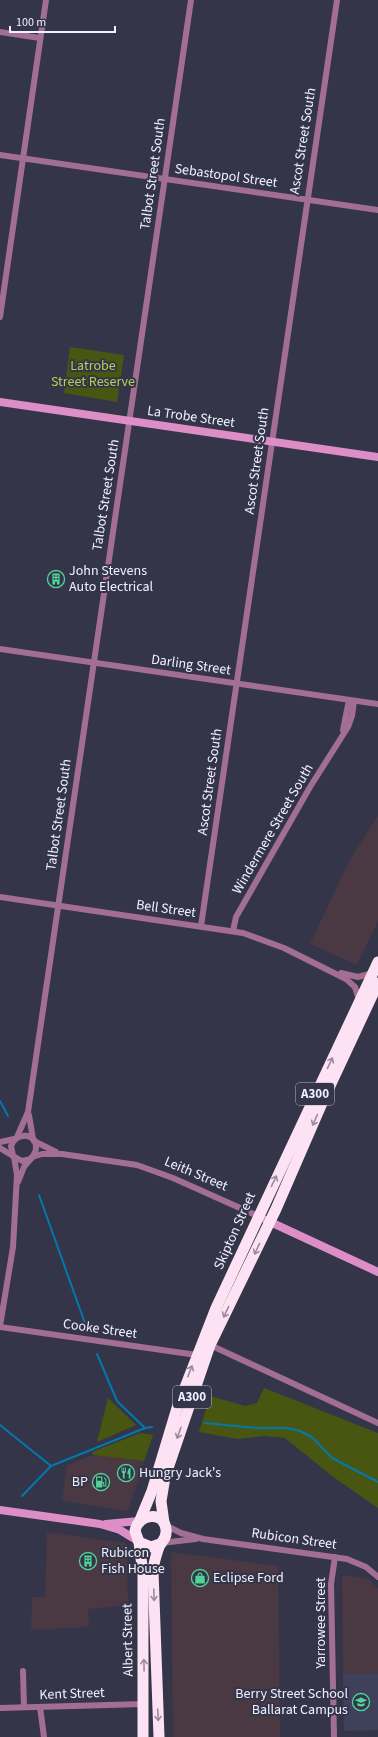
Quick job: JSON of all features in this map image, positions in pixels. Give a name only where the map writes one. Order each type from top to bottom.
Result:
[{"type":"highway","name":"Skipton Street","points":[[164,1524],[161,1501],[164,1477],[210,1345],[270,1222],[368,1003],[376,978],[378,962]]},
{"type":"highway","name":"Skipton Street","points":[[140,1521],[152,1491],[177,1408],[197,1355],[258,1216],[368,1003]]},
{"type":"highway","points":[[140,1521],[152,1516],[164,1524]]},
{"type":"highway","name":"A300","points":[[139,1542],[135,1531],[140,1521]]},
{"type":"highway","name":"A300","points":[[161,1544],[166,1532],[164,1524]]},
{"type":"highway","points":[[139,1542],[151,1547],[161,1544]]},
{"type":"highway","name":"Albert Street","points":[[139,1542],[142,1570],[143,1737]]},
{"type":"highway","name":"Albert Street","points":[[159,1737],[153,1571],[155,1558],[161,1544]]},
{"type":"main road","name":"La Trobe Street","points":[[0,402],[378,457]]},
{"type":"main road","name":"Leith Street","points":[[258,1216],[378,1272]]},
{"type":"main road","points":[[0,1509],[100,1524],[120,1530],[139,1542]]},
{"type":"main road","points":[[100,1524],[140,1521]]},
{"type":"street","points":[[0,317],[46,0]]},
{"type":"street","name":"Talbot Street South","points":[[33,1140],[30,1134],[28,1112],[191,0]]},
{"type":"street","name":"Ascot Street South","points":[[201,926],[336,0]]},
{"type":"street","points":[[0,32],[40,38]]},
{"type":"street","name":"Sebastopol Street","points":[[0,155],[378,210]]},
{"type":"street","name":"Darling Street","points":[[0,649],[94,664],[378,704]]},
{"type":"street","name":"Windermere Street South","points":[[233,931],[236,917],[310,787],[351,721],[352,701]]},
{"type":"street","name":"Bell Street","points":[[0,897],[233,931],[256,937],[323,966],[354,977],[376,978]]},
{"type":"street","name":"Bell Street","points":[[323,966],[352,983],[356,990],[368,1003]]},
{"type":"street","name":"Talbot Street South","points":[[16,1137],[28,1112]]},
{"type":"street","points":[[0,1142],[16,1137],[26,1136],[33,1140],[36,1150],[23,1170],[16,1187]]},
{"type":"street","points":[[0,1327],[12,1255],[17,1173],[10,1146],[16,1137]]},
{"type":"street","name":"Leith Street","points":[[33,1140],[47,1149],[62,1154],[145,1168],[173,1178],[258,1216]]},
{"type":"street","points":[[0,1148],[22,1161],[31,1158]]},
{"type":"street","name":"Leith Street","points":[[31,1158],[42,1154],[62,1154]]},
{"type":"street","name":"Cooke Street","points":[[0,1327],[197,1355]]},
{"type":"street","points":[[210,1345],[378,1423]]},
{"type":"street","name":"Rubicon Street","points":[[164,1524],[180,1533],[203,1539],[335,1557],[361,1565],[377,1576]]},
{"type":"street","name":"Rubicon Street","points":[[161,1544],[178,1540],[203,1539]]},
{"type":"street","name":"Yarrowee Street","points":[[334,1737],[331,1584],[335,1557]]},
{"type":"street","points":[[23,1671],[24,1707]]},
{"type":"street","name":"Kent Street","points":[[0,1708],[144,1704]]},
{"type":"street","points":[[40,1707],[44,1737]]},
{"type":"shaded area","points":[[378,816],[378,921],[357,965],[310,944],[350,859]]},
{"type":"shaded area","points":[[93,1455],[144,1461],[128,1511],[62,1501],[67,1465]]},
{"type":"shaded area","points":[[47,1532],[125,1543],[127,1545],[128,1605],[88,1609],[89,1627],[31,1630],[32,1597],[45,1597]]},
{"type":"shaded area","points":[[171,1552],[278,1566],[280,1737],[173,1737]]},
{"type":"shaded area","points":[[346,1575],[369,1579],[378,1589],[378,1673],[343,1674],[342,1577]]},
{"type":"shaded area","name":"Berry Street School Ballarat Campus","points":[[378,1673],[378,1730],[344,1731],[343,1674]]},
{"type":"green space","name":"Latrobe Street Reserve","points":[[70,347],[124,355],[117,402],[64,393]]},
{"type":"green space","points":[[264,1388],[378,1433],[378,1508],[332,1476],[285,1438],[264,1436],[237,1439],[199,1432],[210,1396],[245,1406],[257,1403]]},
{"type":"green space","points":[[108,1398],[136,1425],[97,1442]]},
{"type":"green space","points":[[140,1433],[153,1435],[144,1461],[93,1455],[92,1452]]},
{"type":"waterway","points":[[0,1101],[8,1116]]},
{"type":"waterway","points":[[39,1195],[86,1326]]},
{"type":"waterway","points":[[97,1354],[117,1401],[145,1428],[152,1427]]},
{"type":"waterway","points":[[205,1423],[256,1428],[287,1428],[300,1431],[313,1438],[332,1458],[378,1482]]},
{"type":"waterway","points":[[0,1425],[51,1466]]},
{"type":"waterway","points":[[22,1496],[51,1466],[145,1428]]},
{"type":"place","name":"John Stevens Auto Electrical","points":[[56,579]]},
{"type":"place","name":"Hungry Jack's","points":[[126,1473]]},
{"type":"place","name":"BP","points":[[101,1482]]},
{"type":"place","name":"Rubicon Fish House","points":[[88,1561]]},
{"type":"place","name":"Eclipse Ford","points":[[200,1578]]},
{"type":"place","name":"Berry Street School Ballarat Campus","points":[[361,1702]]}]
